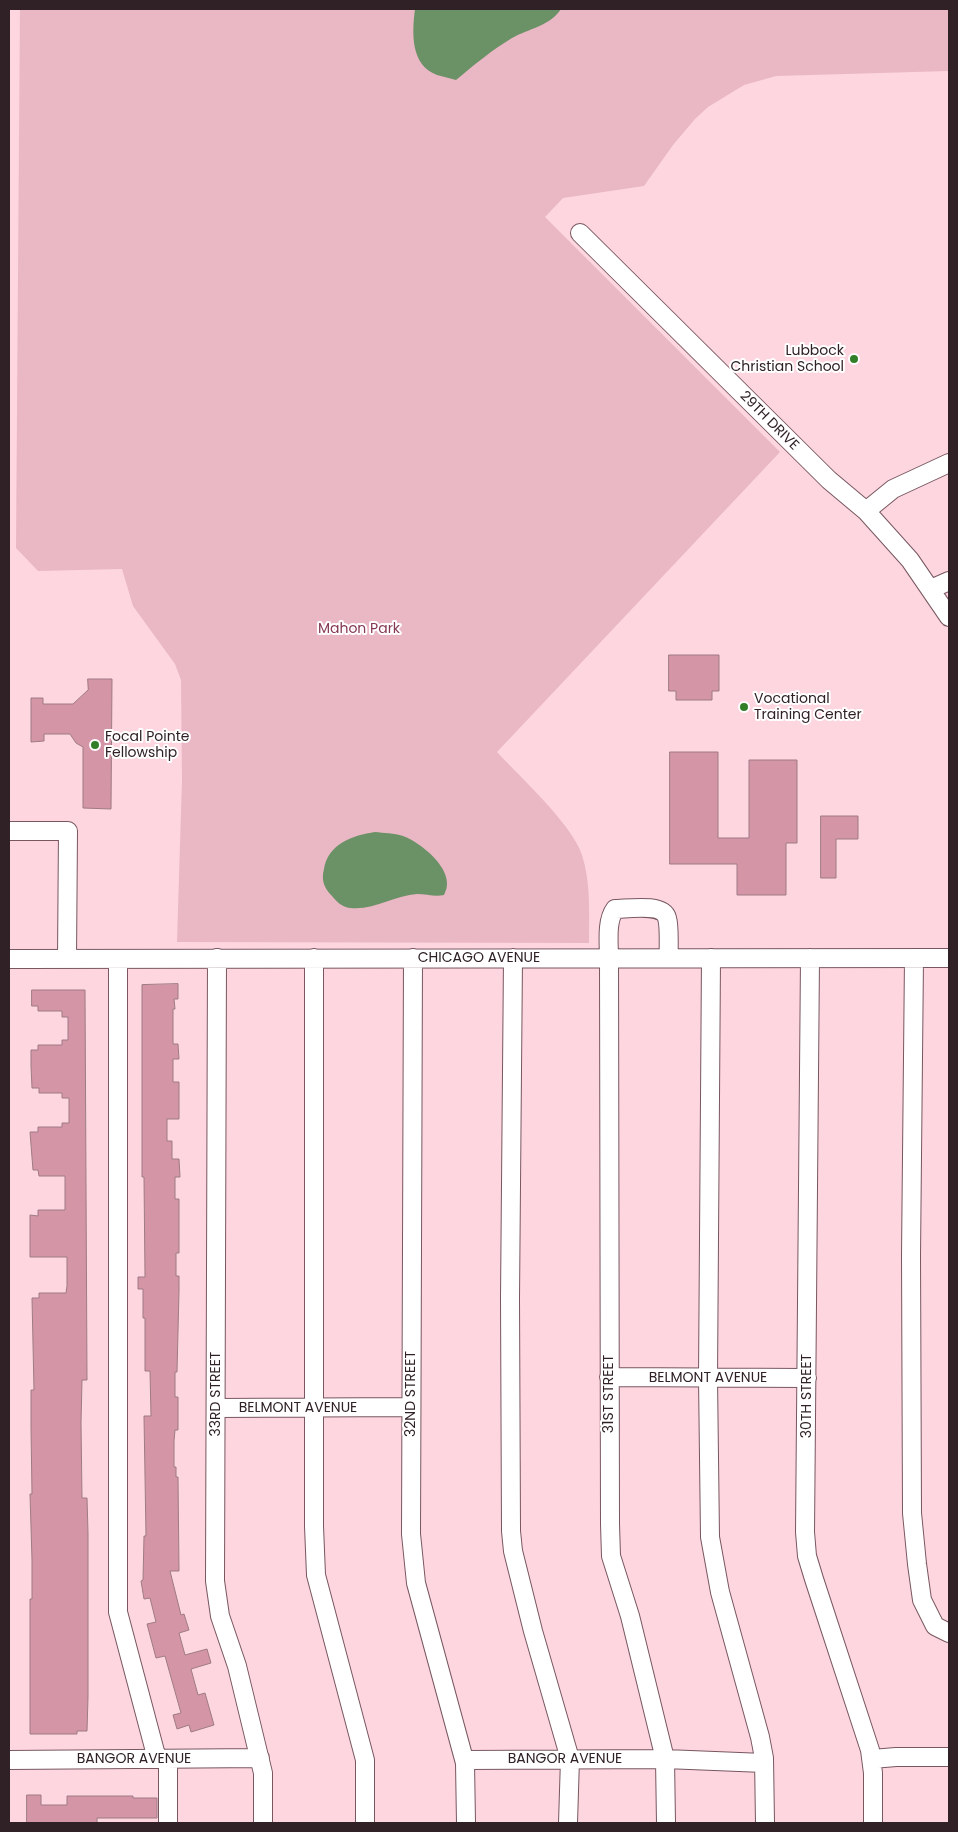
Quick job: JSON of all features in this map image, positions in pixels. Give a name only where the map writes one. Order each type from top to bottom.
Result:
[{"type":"street","name":"29TH DRIVE","points":[[580,233],[829,480],[866,510],[910,560],[949,617]]},
{"type":"street","points":[[866,510],[893,489],[949,463]]},
{"type":"street","points":[[931,590],[949,581]]},
{"type":"street","points":[[9,831],[68,831],[67,959]]},
{"type":"street","name":"31ST STREET","points":[[666,1823],[665,1759],[630,1616],[611,1556],[609,958],[611,914],[615,910],[653,908],[662,910],[667,917],[668,958]]},
{"type":"street","name":"33RD STREET","points":[[217,958],[215,1581],[220,1616],[237,1666],[263,1773],[263,1823]]},
{"type":"street","points":[[314,958],[314,1526],[316,1575],[365,1760],[366,1823]]},
{"type":"street","name":"32ND STREET","points":[[413,958],[411,1534],[416,1583],[465,1760],[466,1823]]},
{"type":"street","points":[[513,958],[510,1288],[511,1531],[513,1551],[533,1631],[570,1759],[568,1823]]},
{"type":"street","points":[[711,958],[708,1378],[710,1537],[720,1592],[760,1737],[764,1764],[765,1823]]},
{"type":"street","name":"30TH STREET","points":[[810,958],[805,1532],[807,1556],[872,1759],[873,1823]]},
{"type":"street","points":[[914,958],[911,1246],[912,1513],[922,1600],[935,1626],[949,1633]]},
{"type":"street","name":"CHICAGO AVENUE","points":[[9,959],[949,958]]},
{"type":"street","points":[[118,959],[118,1612],[163,1759],[168,1823]]},
{"type":"street","name":"BELMONT AVENUE","points":[[609,1377],[807,1378]]},
{"type":"street","name":"BELMONT AVENUE","points":[[216,1408],[411,1407]]},
{"type":"street","points":[[872,1759],[949,1757]]},
{"type":"street","name":"BANGOR AVENUE","points":[[9,1760],[260,1758]]},
{"type":"street","name":"BANGOR AVENUE","points":[[465,1760],[665,1759],[764,1764]]},
{"type":"green space","name":"Mahon Park","points":[[20,9],[949,9],[949,71],[776,76],[744,85],[708,107],[695,119],[673,145],[644,186],[563,198],[545,217],[780,452],[497,752],[557,815],[568,829],[582,855],[587,876],[589,899],[589,943],[177,942],[182,780],[181,680],[175,664],[133,606],[122,569],[38,571],[16,548]]},
{"type":"shaded area","points":[[415,9],[561,9],[545,23],[512,38],[497,48],[456,80],[437,75],[428,70],[417,56],[413,28]]},
{"type":"shaded area","points":[[375,832],[403,836],[428,852],[442,868],[446,877],[447,886],[444,895],[409,895],[359,908],[347,907],[338,902],[324,884],[323,873],[326,860],[336,847],[350,838]]},
{"type":"building","points":[[669,655],[719,655],[719,691],[712,691],[712,700],[676,700],[676,691],[669,691]]},
{"type":"building","name":"Focal Pointe Fellowship","points":[[88,679],[112,679],[111,809],[83,808],[83,747],[76,743],[70,734],[44,734],[44,741],[31,742],[31,698],[43,698],[43,704],[73,704],[88,690]]},
{"type":"building","points":[[670,752],[718,752],[718,838],[749,838],[749,760],[797,760],[797,843],[786,843],[786,895],[737,895],[737,864],[670,864]]},
{"type":"building","points":[[821,816],[858,816],[858,839],[836,839],[836,878],[821,878]]},
{"type":"building","points":[[178,984],[178,999],[174,999],[175,1009],[173,1009],[173,1044],[178,1044],[179,1059],[173,1059],[173,1082],[179,1082],[179,1119],[167,1119],[167,1141],[172,1141],[172,1159],[179,1159],[180,1177],[175,1177],[175,1199],[179,1199],[179,1253],[176,1253],[176,1276],[179,1276],[179,1291],[177,1372],[175,1372],[175,1397],[178,1397],[178,1430],[175,1430],[174,1441],[174,1467],[176,1467],[176,1477],[178,1477],[179,1571],[170,1571],[181,1615],[184,1614],[189,1630],[179,1633],[185,1655],[207,1649],[211,1663],[191,1669],[198,1695],[205,1693],[214,1725],[191,1732],[189,1725],[177,1729],[173,1715],[181,1713],[165,1656],[156,1658],[147,1624],[156,1622],[150,1598],[144,1599],[141,1581],[143,1580],[144,1536],[146,1536],[144,1416],[151,1416],[150,1371],[145,1371],[143,1289],[138,1289],[138,1277],[145,1277],[144,1177],[142,1177],[142,985]]},
{"type":"building","points":[[32,990],[85,990],[87,1380],[82,1380],[81,1423],[82,1498],[87,1498],[88,1533],[88,1697],[87,1731],[77,1731],[77,1734],[30,1734],[30,1599],[32,1599],[31,1390],[34,1390],[32,1298],[39,1298],[39,1293],[66,1293],[67,1257],[30,1257],[30,1215],[38,1216],[38,1210],[65,1210],[65,1176],[39,1176],[38,1170],[33,1170],[30,1132],[38,1132],[38,1127],[62,1127],[62,1123],[69,1123],[69,1098],[62,1098],[62,1093],[39,1093],[39,1088],[32,1088],[31,1066],[31,1050],[38,1050],[38,1045],[62,1045],[62,1040],[68,1040],[68,1017],[62,1017],[62,1011],[38,1011],[38,1006],[32,1006]]},
{"type":"building","points":[[27,1795],[41,1795],[41,1805],[67,1805],[67,1796],[157,1798],[157,1818],[97,1818],[97,1823],[27,1823]]},
{"type":"place","name":"Lubbock Christian School","points":[[854,359]]},
{"type":"place","name":"Vocational Training Center","points":[[744,707]]},
{"type":"place","name":"Focal Pointe Fellowship","points":[[95,745]]}]
